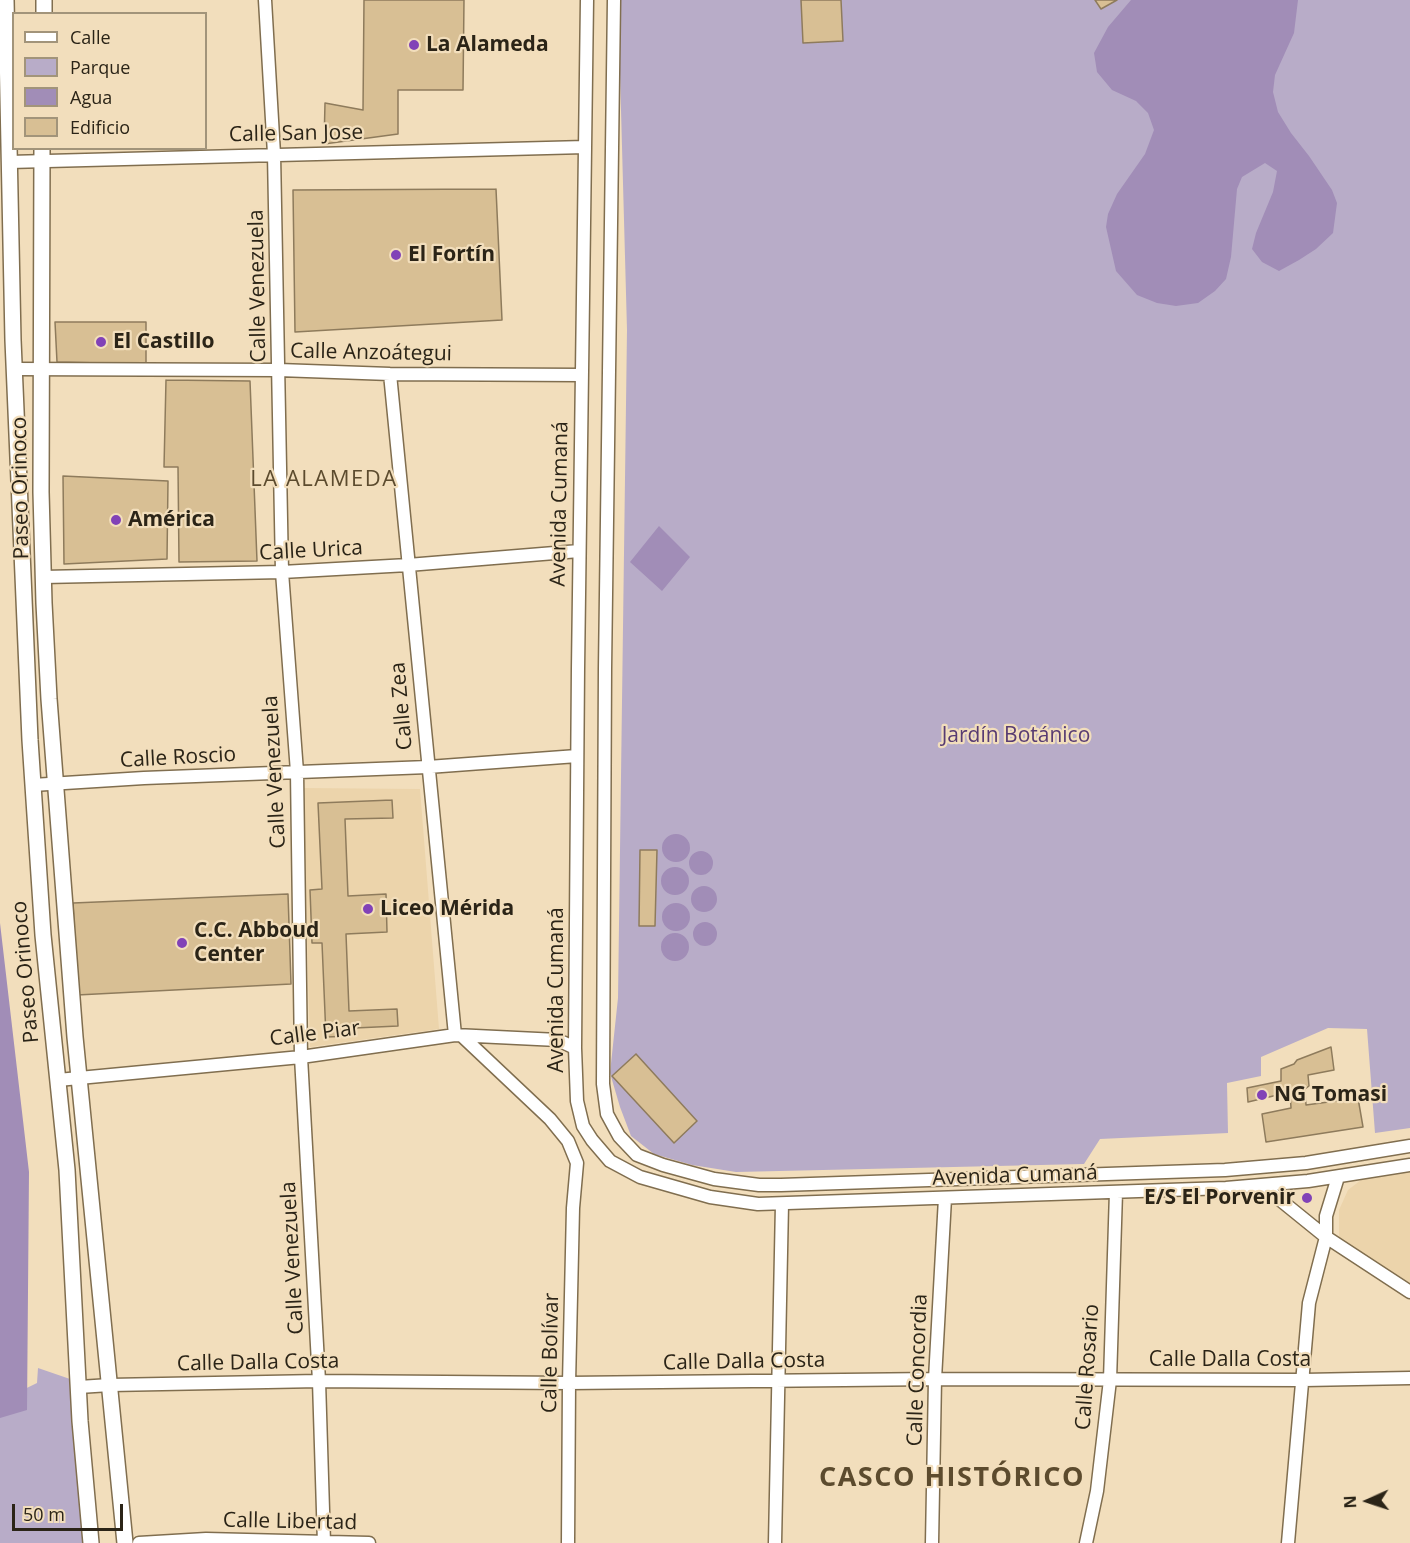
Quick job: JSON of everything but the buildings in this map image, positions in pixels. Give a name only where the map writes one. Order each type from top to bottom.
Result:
[{"type":"street","name":"Paseo Orinoco","points":[[6,0],[14,369],[33,785],[43,935],[71,1213],[84,1471],[91,1543]]},
{"type":"street","name":"Calle Venezuela","points":[[265,0],[274,154],[282,572],[297,772],[301,1057],[320,1381],[324,1542]]},
{"type":"street","name":"Avenida Cumaná","points":[[587,0],[575,1048],[578,1101],[583,1126],[601,1152],[610,1161],[640,1177],[678,1189],[736,1201],[782,1204],[1263,1186],[1410,1165]]},
{"type":"street","name":"Avenida Cumaná","points":[[614,0],[605,668],[603,1084],[607,1114],[619,1136],[637,1155],[663,1165],[714,1179],[759,1185],[1225,1170],[1306,1163],[1410,1146]]},
{"type":"street","name":"Calle San Jose","points":[[9,162],[42,154],[274,154],[585,147]]},
{"type":"street","name":"Paseo Orinoco","points":[[42,154],[43,577],[55,784],[79,1077],[125,1543]]},
{"type":"street","name":"Calle Anzoátegui","points":[[14,369],[582,375]]},
{"type":"street","name":"Calle Zea","points":[[390,374],[428,767],[458,1035]]},
{"type":"street","name":"Calle Urica","points":[[43,577],[282,572],[408,565],[579,551]]},
{"type":"street","name":"Calle Roscio","points":[[33,785],[428,767],[577,756]]},
{"type":"street","name":"Calle Piar","points":[[58,1080],[301,1057],[458,1035],[558,1040],[575,1048]]},
{"type":"street","name":"Calle Bolívar","points":[[458,1035],[550,1119],[568,1141],[577,1163],[573,1208],[568,1543]]},
{"type":"street","points":[[1288,1543],[1309,1303],[1326,1237],[1326,1216],[1338,1177]]},
{"type":"street","points":[[1263,1186],[1326,1237],[1410,1293]]},
{"type":"street","name":"Calle Rosario","points":[[1086,1543],[1097,1491],[1110,1380],[1116,1192]]},
{"type":"street","name":"Calle Concordia","points":[[932,1543],[935,1379],[945,1198]]},
{"type":"street","points":[[775,1543],[782,1204]]},
{"type":"street","name":"Calle Dalla Costa","points":[[79,1387],[320,1381],[569,1383],[935,1379],[1410,1378]]},
{"type":"street","name":"Calle Libertad","points":[[139,1543],[206,1539],[369,1543]]},
{"type":"shaded area","name":"Liceo Mérida","points":[[303,788],[420,789],[439,1029],[310,1047]]},
{"type":"shaded area","points":[[1410,1168],[1410,1290],[1348,1254],[1339,1237],[1339,1210],[1348,1190],[1365,1177]]},
{"type":"green space","name":"Jardín Botánico","points":[[618,0],[1410,0],[1410,1128],[1375,1133],[1367,1029],[1328,1028],[1261,1057],[1261,1076],[1227,1083],[1228,1133],[1100,1139],[1084,1164],[736,1172],[692,1165],[654,1154],[631,1136],[610,1073],[618,998],[627,330]]},
{"type":"green space","points":[[38,1368],[70,1379],[88,1543],[0,1543],[0,1401],[37,1383]]},
{"type":"water","points":[[1131,0],[1298,0],[1294,33],[1275,75],[1273,92],[1278,112],[1332,190],[1337,203],[1333,233],[1316,249],[1279,271],[1262,262],[1252,249],[1273,192],[1277,171],[1265,163],[1242,177],[1237,189],[1231,257],[1226,279],[1215,291],[1198,303],[1176,306],[1157,303],[1137,295],[1116,271],[1106,227],[1108,214],[1117,194],[1145,154],[1154,130],[1148,113],[1136,101],[1112,90],[1097,72],[1094,53],[1108,27]]},
{"type":"water","points":[[659,526],[690,557],[662,591],[630,562]]},
{"type":"water","points":[[676,834],[686,838],[690,848],[686,858],[676,862],[666,858],[662,848],[666,838]]},
{"type":"water","points":[[701,851],[710,854],[713,863],[710,872],[701,875],[692,872],[689,863],[692,854]]},
{"type":"water","points":[[675,867],[685,871],[689,881],[685,891],[675,895],[665,891],[661,881],[665,871]]},
{"type":"water","points":[[704,886],[713,890],[717,899],[713,908],[704,912],[695,908],[691,899],[695,890]]},
{"type":"water","points":[[676,903],[686,907],[690,917],[686,927],[676,931],[666,927],[662,917],[666,907]]},
{"type":"water","points":[[705,922],[714,925],[717,934],[714,943],[705,946],[696,943],[693,934],[696,925]]},
{"type":"water","points":[[0,923],[29,1172],[27,1410],[0,1418]]},
{"type":"water","points":[[675,933],[685,937],[689,947],[685,957],[675,961],[665,957],[661,947],[665,937]]},
{"type":"place","name":"La Alameda","points":[[414,45]]},
{"type":"place","name":"El Fortín","points":[[396,255]]},
{"type":"place","name":"El Castillo","points":[[101,342]]},
{"type":"place","name":"América","points":[[116,520]]},
{"type":"place","name":"Liceo Mérida","points":[[368,909]]},
{"type":"place","name":"C.C. Abboud Center","points":[[182,943]]},
{"type":"place","name":"NG Tomasi","points":[[1262,1095]]},
{"type":"place","name":"E/S El Porvenir","points":[[1307,1198]]},
{"type":"district","name":"LA ALAMEDA","points":[[324,480]]},
{"type":"district","name":"CASCO HISTÓRICO","points":[[952,1478]]}]
